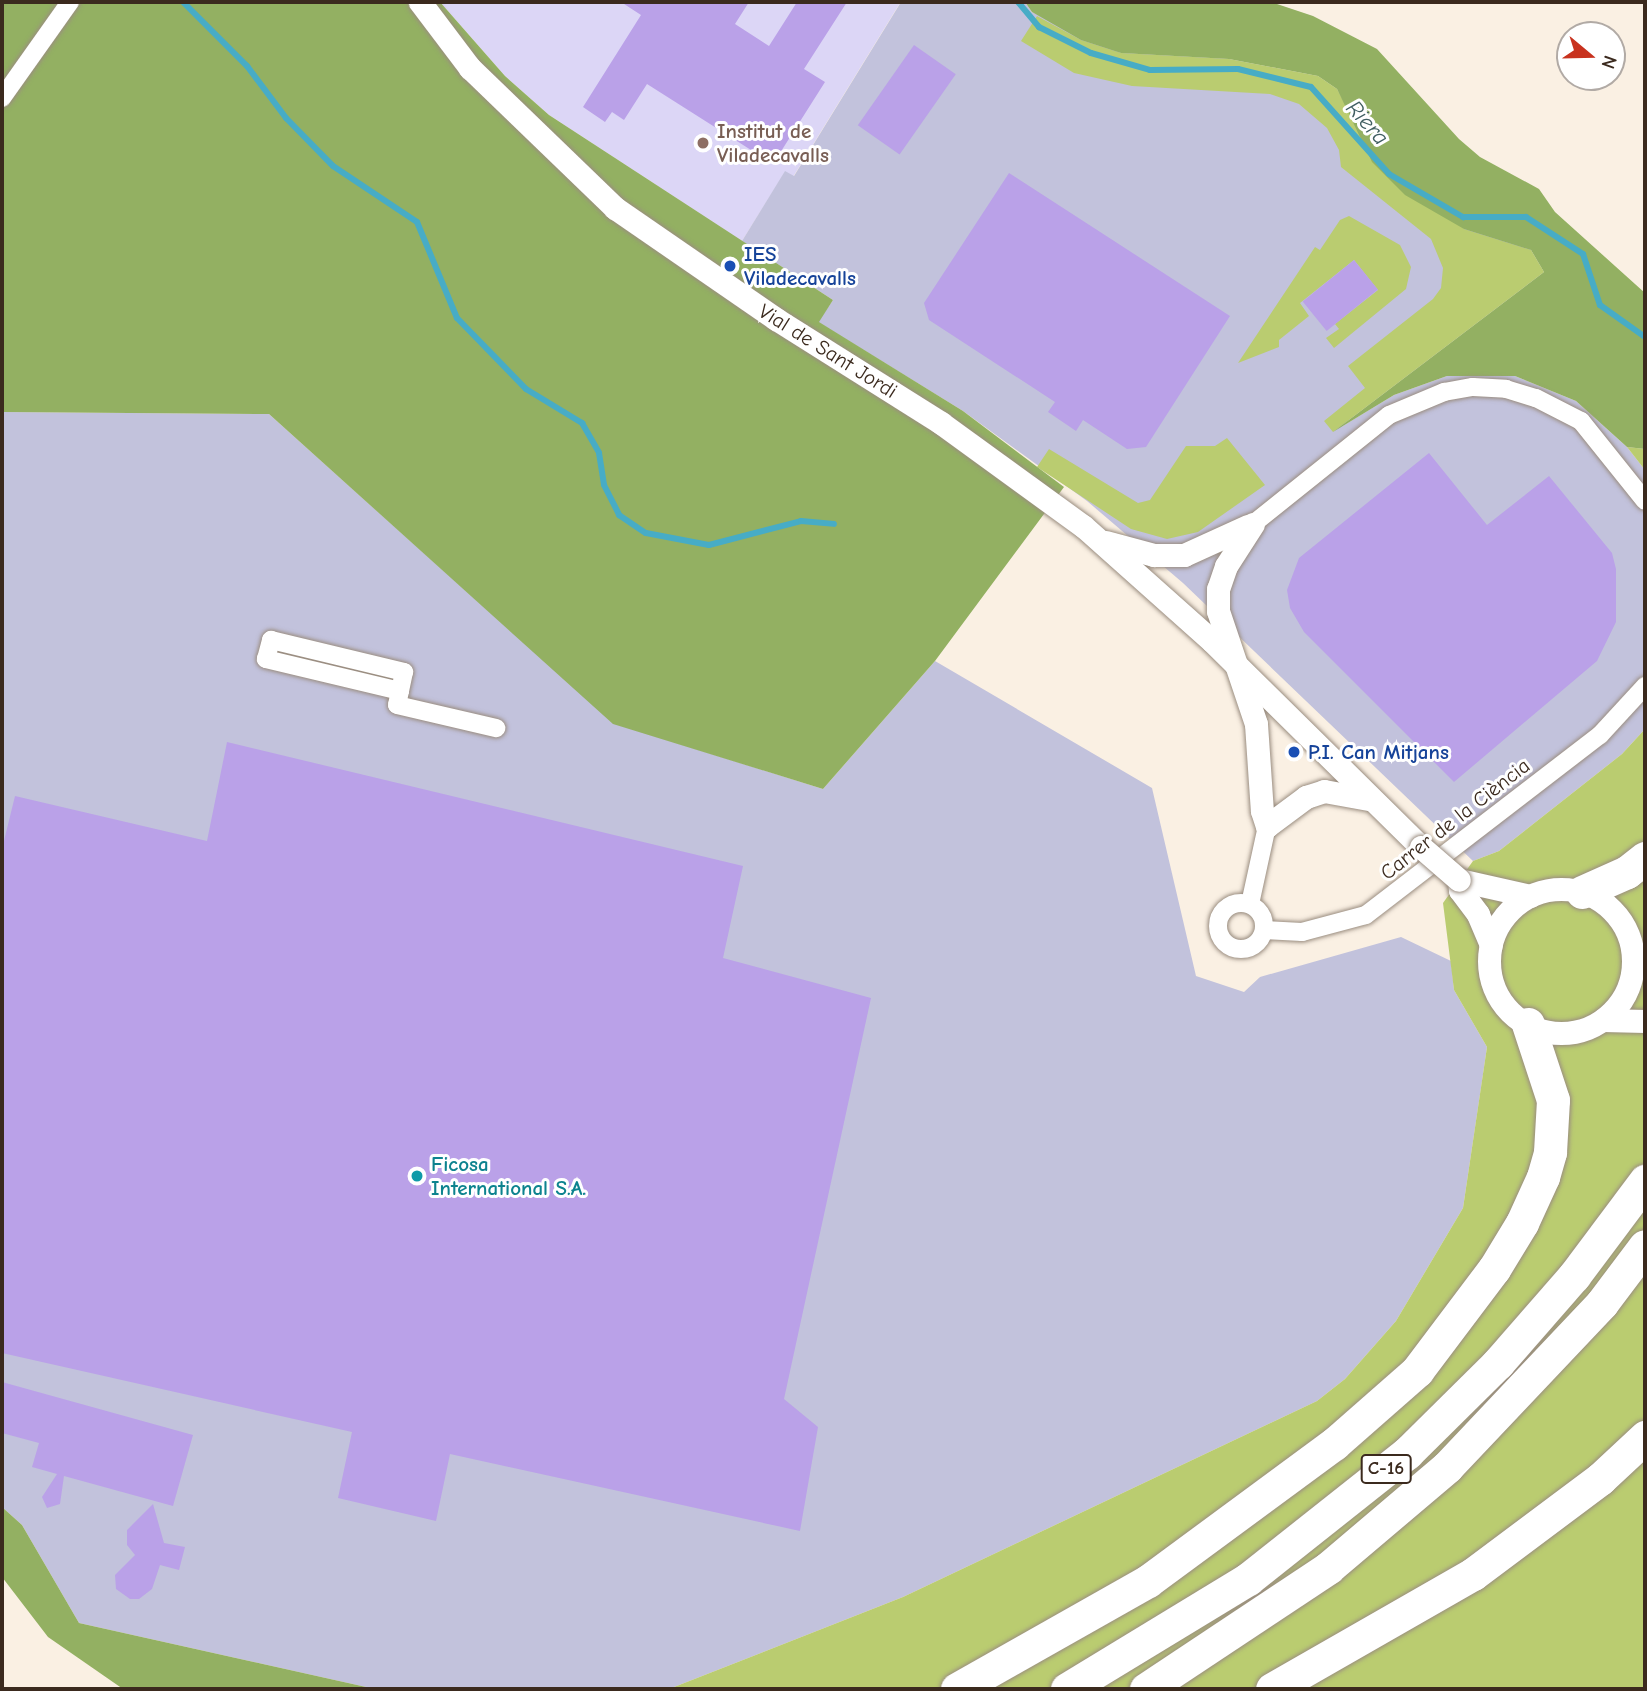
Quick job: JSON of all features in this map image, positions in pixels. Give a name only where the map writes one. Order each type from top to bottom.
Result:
[{"type":"highway","points":[[1582,892],[1627,872],[1645,858]]},
{"type":"highway","points":[[957,1689],[1148,1581],[1334,1444],[1417,1371],[1494,1269],[1522,1223],[1543,1177],[1550,1152],[1553,1100],[1528,1024]]},
{"type":"highway","name":"C-16","points":[[1067,1689],[1248,1579],[1407,1452],[1506,1354],[1574,1276],[1645,1181]]},
{"type":"highway","name":"C-16","points":[[1146,1689],[1328,1568],[1447,1467],[1602,1303],[1645,1246]]},
{"type":"highway","points":[[1272,1689],[1472,1574],[1600,1479],[1645,1437]]},
{"type":"street","points":[[2,99],[70,2]]},
{"type":"street","name":"Vial de Sant Jordi","points":[[420,2],[470,68],[615,208],[766,312],[951,430],[1099,540],[1238,667],[1372,801],[1459,880]]},
{"type":"street","points":[[1099,540],[1171,557],[1200,551],[1253,524],[1388,415],[1444,392],[1473,387],[1506,390],[1536,398],[1581,421],[1645,501]]},
{"type":"street","points":[[1250,904],[1268,825],[1262,811],[1259,743],[1238,667],[1218,611],[1218,589],[1237,546],[1253,524]]},
{"type":"street","points":[[400,691],[266,659],[271,640],[404,672],[400,691],[397,705],[495,728]]},
{"type":"street","name":"Carrer de la Ciència","points":[[1264,930],[1327,928],[1375,909],[1600,735],[1645,686]]},
{"type":"street","points":[[1268,825],[1306,797],[1324,792],[1372,801]]},
{"type":"street","points":[[1530,896],[1459,880],[1460,890],[1478,914],[1491,945],[1490,972],[1499,997],[1528,1024],[1571,1032],[1603,1020],[1645,1021]]},
{"type":"street","points":[[1491,945],[1509,911],[1530,896],[1556,889],[1582,892],[1604,903],[1622,922],[1633,962],[1645,991]]},
{"type":"street","points":[[1234,904],[1250,904],[1260,912],[1264,930],[1261,939],[1246,948],[1229,946],[1221,937],[1224,911],[1234,904]]},
{"type":"street","points":[[1603,1020],[1622,999],[1633,962]]},
{"type":"shaded area","name":"Institut de Viladecavalls","points":[[440,2],[900,3],[793,177],[785,172],[742,241],[549,115],[505,76]]},
{"type":"shaded area","points":[[901,2],[1025,2],[1032,12],[1121,53],[1229,59],[1531,250],[1341,427],[1394,395],[1447,376],[1515,376],[1576,401],[1627,447],[1645,470],[1645,729],[1622,754],[1499,851],[1473,861],[1183,583],[1087,501],[963,411],[818,322],[833,300],[742,241],[785,171],[794,176]]},
{"type":"shaded area","points":[[2,412],[269,414],[613,723],[823,789],[935,661],[1152,788],[1196,976],[1244,992],[1260,977],[1401,937],[1451,961],[1454,990],[1487,1047],[1463,1208],[1396,1321],[1345,1379],[1317,1401],[903,1597],[669,1689],[375,1689],[79,1623],[22,1525],[2,1507]]},
{"type":"green space","points":[[2,2],[440,2],[505,76],[549,115],[833,300],[819,322],[963,411],[1064,487],[935,661],[823,789],[613,724],[269,414],[2,412]]},
{"type":"green space","points":[[1025,2],[1271,2],[1313,16],[1377,49],[1459,139],[1480,157],[1539,189],[1555,212],[1645,293],[1645,449],[1627,447],[1576,401],[1515,376],[1447,376],[1394,395],[1333,432],[1544,272],[1531,250],[1464,229],[1405,195],[1372,162],[1337,89],[1318,76],[1229,59],[1121,53],[1081,40],[1032,12]]},
{"type":"green space","points":[[1037,16],[1081,40],[1121,53],[1229,59],[1318,76],[1337,89],[1349,112],[1464,229],[1531,250],[1544,272],[1333,432],[1324,421],[1365,388],[1348,366],[1433,299],[1441,288],[1443,268],[1431,239],[1341,167],[1339,150],[1327,128],[1299,104],[1270,94],[1132,86],[1074,73],[1021,41]]},
{"type":"green space","points":[[1349,216],[1400,245],[1411,267],[1406,289],[1334,348],[1326,338],[1339,329],[1335,324],[1378,290],[1354,260],[1300,303],[1309,316],[1279,340],[1279,347],[1238,363],[1315,247],[1320,250],[1340,220]]},
{"type":"green space","points":[[1227,438],[1265,485],[1198,532],[1167,539],[1131,529],[1037,467],[1049,449],[1138,503],[1150,500],[1186,446],[1215,446]]},
{"type":"green space","points":[[1627,447],[1645,449],[1645,470]]},
{"type":"green space","points":[[1645,729],[1645,1689],[669,1689],[903,1597],[1317,1401],[1345,1379],[1396,1321],[1463,1208],[1487,1047],[1454,990],[1443,903],[1473,861],[1499,851],[1622,754]]},
{"type":"green space","points":[[2,1507],[22,1525],[79,1623],[375,1689],[123,1689],[48,1637],[2,1577]]},
{"type":"building","points":[[621,2],[749,2],[735,24],[769,46],[797,2],[847,2],[804,69],[825,82],[773,164],[647,84],[624,120],[612,112],[605,122],[583,107],[641,15]]},
{"type":"building","points":[[914,45],[956,74],[900,155],[858,125]]},
{"type":"building","points":[[1009,173],[1230,316],[1146,447],[1127,449],[1083,420],[1076,431],[1048,412],[1055,402],[929,320],[924,303]]},
{"type":"building","points":[[1354,260],[1378,290],[1327,331],[1303,302]]},
{"type":"building","points":[[1429,453],[1487,525],[1549,476],[1612,553],[1616,569],[1616,622],[1597,661],[1454,782],[1304,632],[1290,608],[1287,590],[1299,558]]},
{"type":"building","name":"Ficosa International S.A.","points":[[227,742],[743,866],[723,958],[871,998],[784,1399],[818,1427],[800,1531],[450,1454],[436,1521],[338,1498],[352,1432],[2,1353],[2,849],[15,796],[207,841]]},
{"type":"building","points":[[2,1382],[193,1435],[173,1506],[64,1476],[60,1504],[47,1508],[42,1497],[57,1474],[32,1467],[39,1443],[2,1433]]},
{"type":"building","points":[[153,1504],[164,1543],[185,1547],[179,1570],[160,1565],[152,1589],[139,1599],[130,1599],[116,1589],[115,1575],[135,1555],[127,1545],[127,1530]]},
{"type":"waterway","points":[[183,2],[247,66],[286,118],[333,166],[417,222],[457,318],[526,389],[582,423],[599,453],[604,485],[619,515],[646,533],[709,545],[801,521],[834,524]]},
{"type":"waterway","name":"Riera","points":[[1018,2],[1039,27],[1091,53],[1150,70],[1238,69],[1311,87],[1389,174],[1463,217],[1526,217],[1583,254],[1600,305],[1645,337]]},
{"type":"place","name":"Institut de Viladecavalls","points":[[703,143]]},
{"type":"place","name":"IES Viladecavalls","points":[[730,266]]},
{"type":"place","name":"P.I. Can Mitjans","points":[[1294,752]]},
{"type":"place","name":"Ficosa International S.A.","points":[[417,1176]]}]
